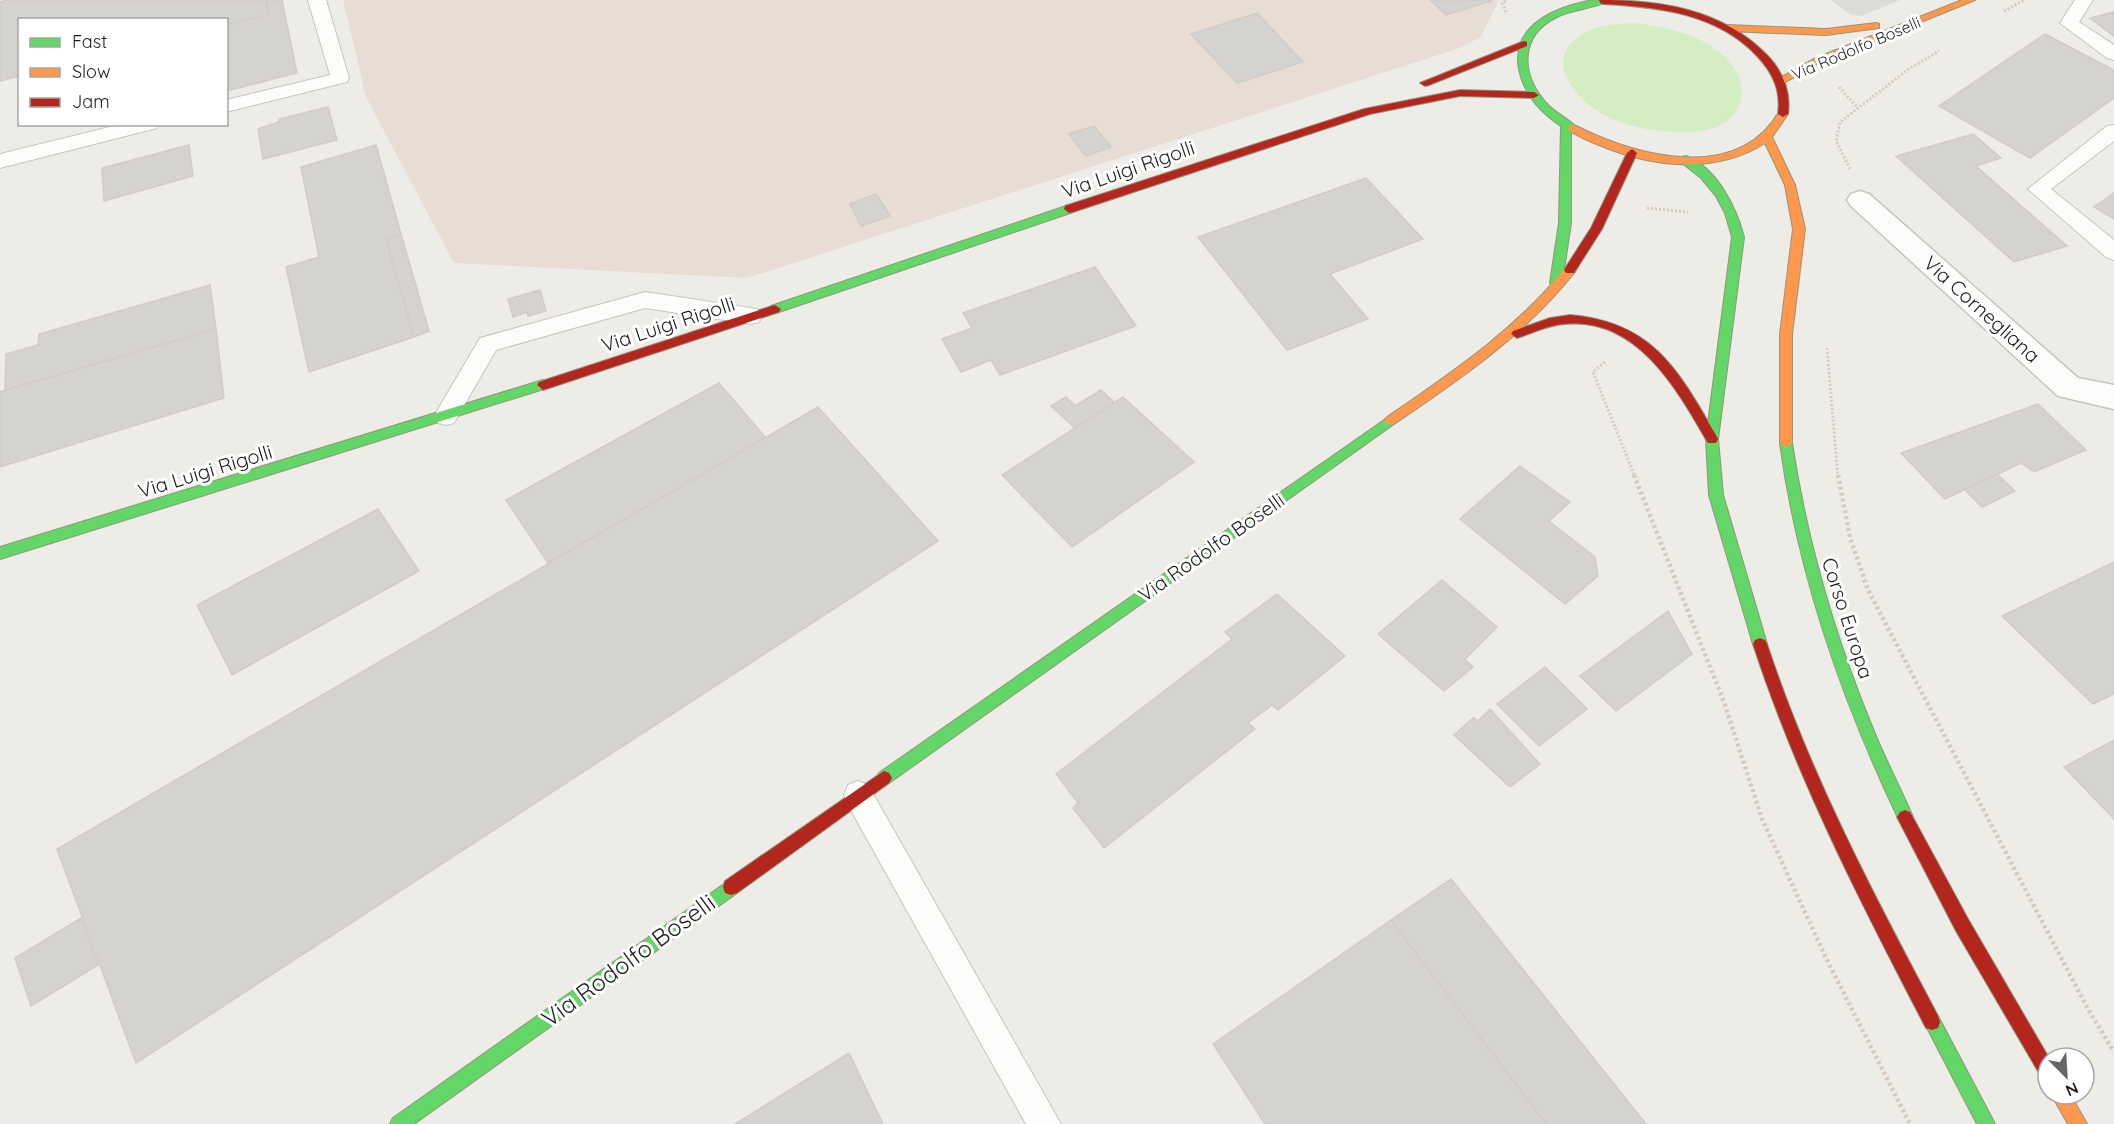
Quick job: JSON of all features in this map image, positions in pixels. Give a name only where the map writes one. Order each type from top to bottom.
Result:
[{"type":"main road","name":"Via Rodolfo Boselli","points":[[1524,44],[1536,19],[1602,0],[1645,2],[1677,8],[1727,28],[1757,49],[1769,61],[1781,80],[1785,101],[1780,120],[1767,137]]},
{"type":"main road","name":"Via Rodolfo Boselli","points":[[1781,80],[1819,60],[1900,30],[1970,0]]},
{"type":"main road","name":"Via Rodolfo Boselli","points":[[1727,28],[1826,32],[1931,15]]},
{"type":"main road","points":[[1524,44],[1521,60],[1524,78],[1534,95],[1566,125],[1596,142],[1632,153],[1686,160],[1718,158],[1746,150],[1767,137]]},
{"type":"main road","name":"Via Luigi Rigolli","points":[[0,553],[446,416],[751,316],[1343,117],[1524,44]]},
{"type":"main road","name":"Via Luigi Rigolli","points":[[1343,117],[1444,93],[1494,91],[1534,95]]},
{"type":"main road","name":"Via Rodolfo Boselli","points":[[1555,288],[1565,224],[1566,125]]},
{"type":"main road","name":"Corso Europa","points":[[1767,137],[1790,181],[1799,219],[1798,262],[1788,315],[1786,418],[1790,477],[1806,552],[1825,615],[1884,774],[1933,870],[2036,1051]]},
{"type":"main road","name":"Via Rodolfo Boselli","points":[[399,1124],[858,795],[1512,335],[1542,307],[1576,263],[1597,227],[1632,153]]},
{"type":"main road","points":[[1686,160],[1711,180],[1726,198],[1734,214],[1738,237],[1712,439],[1716,495],[1778,704],[1822,806],[1871,906],[1986,1124]]},
{"type":"main road","points":[[1512,335],[1568,319],[1599,321],[1615,327],[1638,339],[1674,374],[1712,439]]},
{"type":"main road","points":[[2067,1106],[2078,1124]]},
{"type":"street","name":"Via Cornegliana","points":[[1854,189],[2070,388],[2114,397]]},
{"type":"lane","points":[[228,106],[340,78],[317,0]]},
{"type":"lane","points":[[2084,0],[2069,23],[2114,54]]},
{"type":"lane","points":[[0,161],[142,126]]},
{"type":"lane","points":[[2114,131],[2038,189],[2114,252]]},
{"type":"lane","points":[[446,416],[488,344],[645,300],[751,316]]},
{"type":"lane","points":[[858,795],[1044,1124]]},
{"type":"path","points":[[1502,3],[1508,0]]},
{"type":"path","points":[[1999,14],[2024,0]]},
{"type":"path","points":[[1854,189],[1850,168],[1836,147],[1834,133],[1840,122],[1909,69],[1940,50]]},
{"type":"path","points":[[1641,208],[1697,213]]},
{"type":"path","points":[[1827,342],[1839,494],[1850,537],[1868,590],[2088,1009],[2114,1052]]},
{"type":"path","points":[[1609,359],[1593,372],[1724,702],[1762,819],[1826,958],[1910,1124]]},
{"type":"shaded area","points":[[343,0],[1499,0],[1481,37],[1457,49],[747,278],[454,263],[366,97]]},
{"type":"shaded area","points":[[1830,0],[1900,0],[1861,16],[1852,15]]},
{"type":"green space","points":[[1633,23],[1692,36],[1711,46],[1727,59],[1737,72],[1741,87],[1741,100],[1735,113],[1725,122],[1709,129],[1678,132],[1622,123],[1590,106],[1572,87],[1566,76],[1563,64],[1565,53],[1571,43],[1589,30],[1607,25]]},
{"type":"building","points":[[8,0],[266,0],[269,14],[228,24],[228,18],[18,18],[18,76],[0,81],[0,2]]},
{"type":"building","points":[[266,0],[282,0],[297,73],[228,90],[228,24],[269,14]]},
{"type":"building","points":[[1430,0],[1491,0],[1492,1],[1446,15]]},
{"type":"building","points":[[2114,12],[2114,36],[2090,18]]},
{"type":"building","points":[[1257,13],[1303,62],[1237,83],[1191,34]]},
{"type":"building","points":[[2045,34],[2114,70],[2114,98],[2030,158],[1939,106]]},
{"type":"building","points":[[328,107],[337,140],[263,159],[258,129],[279,122],[279,119]]},
{"type":"building","points":[[1094,126],[1111,147],[1086,156],[1069,134]]},
{"type":"building","points":[[1973,134],[2001,158],[1976,166],[2067,246],[2014,262],[1896,156]]},
{"type":"building","points":[[189,145],[193,176],[104,201],[102,168]]},
{"type":"building","points":[[376,145],[401,234],[386,239],[414,337],[309,372],[286,267],[319,257],[301,167]]},
{"type":"building","points":[[1366,178],[1423,239],[1330,274],[1368,319],[1287,350],[1198,237]]},
{"type":"building","points":[[2114,193],[2114,219],[2094,207]]},
{"type":"building","points":[[876,194],[890,216],[861,226],[850,204]]},
{"type":"building","points":[[401,234],[429,331],[414,337],[386,239]]},
{"type":"building","points":[[1095,267],[1136,326],[1000,375],[991,360],[961,372],[942,339],[972,328],[963,313]]},
{"type":"building","points":[[210,285],[216,329],[5,390],[6,354],[38,345],[39,334]]},
{"type":"building","points":[[540,290],[546,311],[528,316],[527,312],[513,317],[508,299]]},
{"type":"building","points":[[216,329],[224,398],[0,467],[0,392]]},
{"type":"building","points":[[719,383],[766,438],[548,563],[506,500]]},
{"type":"building","points":[[1101,390],[1115,403],[1075,428],[1051,406],[1066,397],[1075,406]]},
{"type":"building","points":[[1123,397],[1194,462],[1072,547],[1002,475]]},
{"type":"building","points":[[2038,404],[2086,450],[2034,472],[2021,463],[1945,499],[1901,453]]},
{"type":"building","points":[[818,407],[938,541],[136,1063],[57,849]]},
{"type":"building","points":[[1520,466],[1570,502],[1549,521],[1595,557],[1598,576],[1565,604],[1460,519]]},
{"type":"building","points":[[1997,474],[2015,491],[1982,507],[1964,489]]},
{"type":"building","points":[[378,509],[419,571],[232,675],[197,605]]},
{"type":"building","points":[[2114,562],[2114,694],[2093,704],[2002,616]]},
{"type":"building","points":[[1442,580],[1497,627],[1465,659],[1473,667],[1444,691],[1378,634]]},
{"type":"building","points":[[1277,594],[1345,656],[1278,710],[1272,705],[1248,723],[1255,729],[1104,848],[1073,808],[1078,803],[1056,774],[1232,639],[1225,632]]},
{"type":"building","points":[[1668,611],[1692,654],[1616,711],[1580,676]]},
{"type":"building","points":[[1545,667],[1587,709],[1539,746],[1497,704]]},
{"type":"building","points":[[1490,709],[1540,764],[1510,787],[1454,735],[1473,718],[1478,721]]},
{"type":"building","points":[[2114,740],[2114,819],[2064,767]]},
{"type":"building","points":[[1451,879],[1646,1124],[1546,1124],[1391,920]]},
{"type":"building","points":[[81,918],[98,965],[31,1006],[15,958]]},
{"type":"building","points":[[1391,920],[1546,1124],[1265,1124],[1213,1044]]},
{"type":"building","points":[[849,1053],[883,1124],[735,1124]]},
{"type":"traffic: fast","points":[[1572,128],[1548,110],[1530,87],[1523,67],[1522,50],[1528,36],[1538,25],[1552,16],[1568,9],[1603,1]]},
{"type":"traffic: fast","points":[[1556,283],[1565,223],[1566,125]]},
{"type":"traffic: fast","points":[[1686,160],[1720,193],[1731,213],[1738,237],[1712,439],[1716,495],[1760,644]]},
{"type":"traffic: fast","points":[[775,309],[1069,209]]},
{"type":"traffic: fast","points":[[0,553],[543,385]]},
{"type":"traffic: fast","points":[[884,778],[1390,421]]},
{"type":"traffic: fast","points":[[1786,443],[1792,489],[1802,536],[1830,634],[1866,730],[1905,817]]},
{"type":"traffic: fast","points":[[399,1124],[731,887]]},
{"type":"traffic: fast","points":[[1932,1022],[1986,1124]]},
{"type":"traffic: slow","points":[[1781,80],[1819,60],[1970,0]]},
{"type":"traffic: slow","points":[[1727,28],[1826,32],[1876,26]]},
{"type":"traffic: slow","points":[[1572,128],[1613,147],[1635,154],[1680,161],[1703,160],[1725,156],[1753,145],[1773,130],[1783,114]]},
{"type":"traffic: slow","points":[[1767,137],[1790,185],[1799,229],[1786,334],[1786,443]]},
{"type":"traffic: slow","points":[[1390,421],[1510,335],[1551,294],[1570,270]]},
{"type":"traffic: slow","points":[[2067,1106],[2078,1124]]},
{"type":"traffic: jam","points":[[1603,1],[1671,8],[1714,21],[1734,32],[1752,45],[1776,74],[1782,86],[1783,114]]},
{"type":"traffic: jam","points":[[1425,83],[1524,44]]},
{"type":"traffic: jam","points":[[1069,209],[1368,111],[1460,93],[1534,95]]},
{"type":"traffic: jam","points":[[1570,270],[1596,229],[1632,153]]},
{"type":"traffic: jam","points":[[543,385],[775,309]]},
{"type":"traffic: jam","points":[[1517,334],[1563,319],[1596,321],[1619,329],[1639,341],[1657,357],[1687,396],[1712,439]]},
{"type":"traffic: jam","points":[[1760,644],[1776,693],[1815,790],[1932,1022]]},
{"type":"traffic: jam","points":[[731,887],[884,778]]},
{"type":"traffic: jam","points":[[1905,817],[1962,925],[2036,1051]]}]
